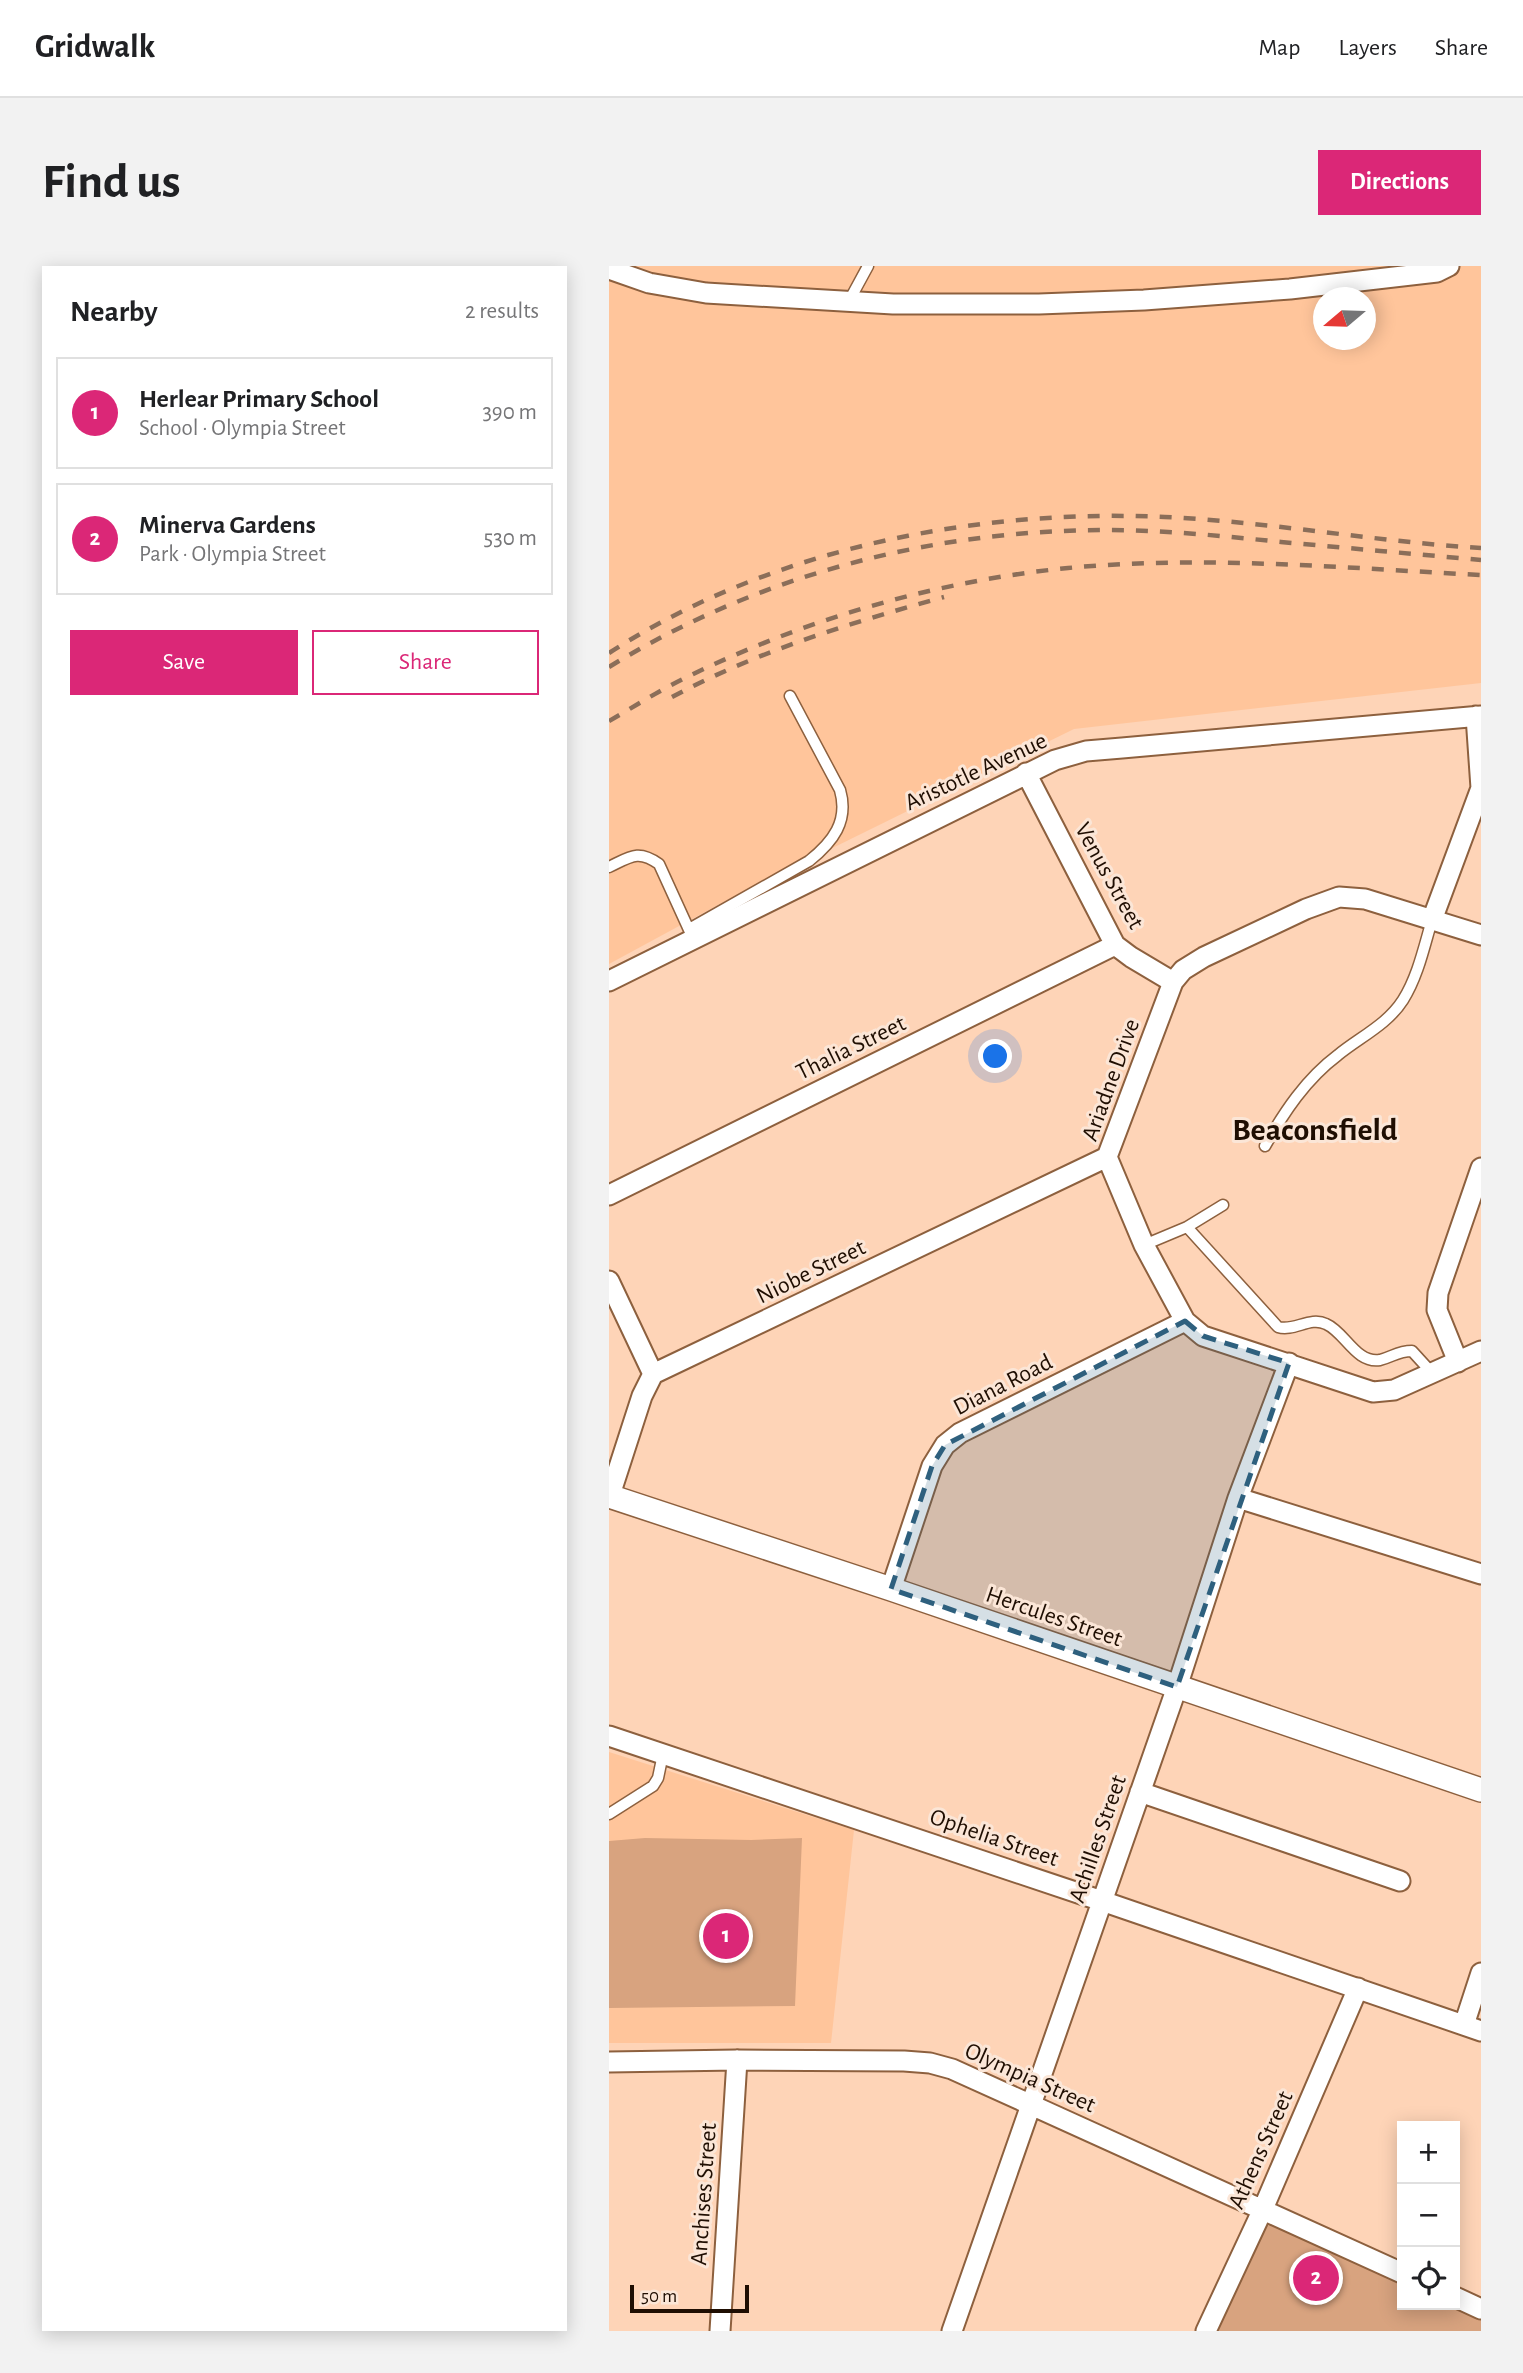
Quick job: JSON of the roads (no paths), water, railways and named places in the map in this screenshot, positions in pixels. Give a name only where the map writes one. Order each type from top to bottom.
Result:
[{"type":"street","points":[[609,269],[649,283],[706,293],[893,304],[1039,304],[1144,300],[1290,289],[1437,272],[1449,266]]},
{"type":"street","points":[[1432,920],[1481,788],[1479,716]]},
{"type":"street","name":"Aristotle Avenue","points":[[609,981],[691,934],[1055,760],[1086,751],[1479,716]]},
{"type":"street","name":"Venus Street","points":[[1026,773],[1115,945],[1173,982]]},
{"type":"street","name":"Ariadne Drive","points":[[1481,934],[1365,899],[1339,897],[1306,909],[1203,957],[1183,970],[1173,982],[1107,1157],[1144,1245],[1185,1321],[1203,1336],[1373,1392],[1395,1390],[1481,1351]]},
{"type":"street","name":"Thalia Street","points":[[609,1195],[1115,945]]},
{"type":"street","name":"Niobe Street","points":[[653,1374],[1107,1157]]},
{"type":"street","points":[[1458,1362],[1437,1311],[1438,1293],[1481,1168]]},
{"type":"street","points":[[609,1280],[653,1374],[642,1396],[609,1497]]},
{"type":"street","name":"Diana Road","points":[[891,1589],[932,1466],[945,1445],[960,1433],[1185,1321]]},
{"type":"street","name":"Achilles Street","points":[[952,2331],[1177,1687],[1238,1499],[1289,1363]]},
{"type":"street","name":"Hercules Street","points":[[609,1497],[891,1589],[1481,1790]]},
{"type":"street","points":[[1238,1499],[1481,1574]]},
{"type":"street","name":"Ophelia Street","points":[[609,1736],[1472,2028]]},
{"type":"street","points":[[1140,1792],[1400,1881]]},
{"type":"street","points":[[1472,2028],[1481,1973]]},
{"type":"street","name":"Athens Street","points":[[1206,2331],[1263,2209],[1358,1988]]},
{"type":"street","name":"Olympia Street","points":[[609,2062],[737,2060],[930,2063],[969,2075],[1397,2271]]},
{"type":"street","name":"Anchises Street","points":[[720,2331],[737,2060]]},
{"type":"street","points":[[1460,2299],[1481,2309]]},
{"type":"lane","points":[[849,300],[868,266]]},
{"type":"lane","points":[[609,867],[634,855],[650,857],[659,864],[691,934],[809,860],[823,848],[841,823],[844,804],[840,790],[790,696]]},
{"type":"lane","points":[[1265,1146],[1284,1112],[1320,1070],[1338,1054],[1378,1028],[1402,1001],[1412,984],[1432,920]]},
{"type":"lane","points":[[1144,1245],[1187,1227],[1223,1205]]},
{"type":"lane","points":[[1187,1227],[1278,1327],[1285,1329],[1309,1322],[1327,1324],[1366,1358],[1379,1360],[1394,1353],[1412,1351],[1434,1374]]},
{"type":"lane","points":[[609,1814],[653,1786],[658,1778],[663,1754]]},
{"type":"railway","points":[[609,653],[668,619],[730,589],[795,565],[861,546],[997,522],[1066,517],[1177,518],[1481,548]]},
{"type":"railway","points":[[609,667],[666,635],[725,607],[786,583],[848,564],[976,538],[1041,532],[1150,531],[1481,560]]},
{"type":"railway","points":[[609,721],[687,677],[778,637],[873,606],[970,582],[1068,568],[1171,563],[1326,566],[1481,575]]},
{"type":"railway","points":[[672,697],[771,652],[874,617],[944,597]]},
{"type":"place","name":"Herlear Primary School","points":[[726,1936]]},
{"type":"place","name":"Minerva Gardens","points":[[1316,2278]]},
{"type":"district","name":"Beaconsfield","points":[[1315,1130]]}]
